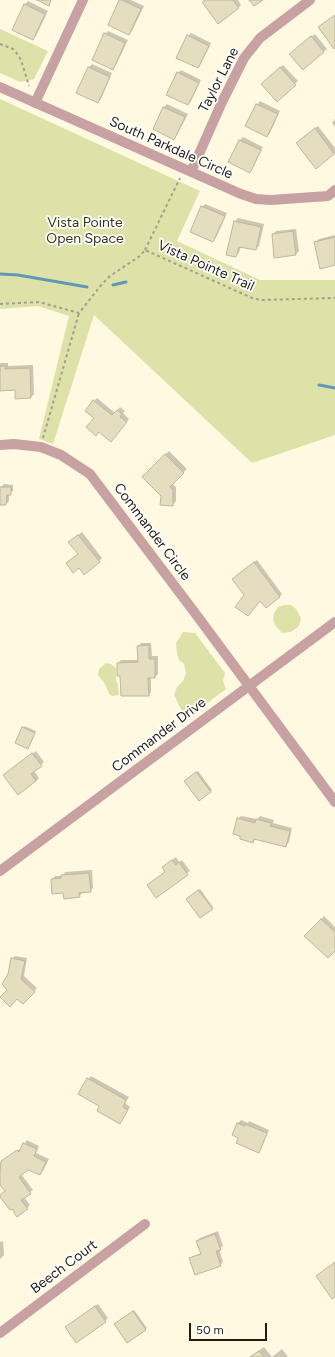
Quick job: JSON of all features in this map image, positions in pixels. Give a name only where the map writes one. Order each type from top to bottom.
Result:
[{"type":"street","points":[[35,103],[83,0]]},
{"type":"street","name":"Taylor Lane","points":[[191,172],[222,102],[244,58],[260,38],[310,0]]},
{"type":"street","name":"South Parkdale Circle","points":[[0,87],[241,194],[256,199],[271,200],[328,196],[335,190]]},
{"type":"street","name":"Commander Circle","points":[[0,445],[14,444],[41,447],[61,455],[90,474],[335,802]]},
{"type":"street","name":"Commander Drive","points":[[0,871],[335,622]]},
{"type":"street","name":"Beech Court","points":[[0,1333],[145,1224]]},
{"type":"path","points":[[0,44],[13,49],[19,56],[28,86]]},
{"type":"path","points":[[145,250],[180,178]]},
{"type":"path","name":"Vista Pointe Trail","points":[[78,313],[110,276],[140,256],[145,250],[252,298],[262,300],[335,298]]},
{"type":"path","points":[[0,304],[39,302],[78,313],[41,447]]},
{"type":"green space","points":[[0,29],[48,51],[34,79],[20,82],[0,73]]},
{"type":"green space","name":"Vista Pointe Open Space","points":[[0,99],[200,191],[177,241],[260,280],[335,280],[335,435],[252,463],[94,315],[53,444],[39,439],[69,316],[38,306],[0,309]]},
{"type":"green space","points":[[291,605],[296,609],[301,618],[299,626],[291,632],[282,633],[275,625],[273,619],[274,613],[278,607]]},
{"type":"green space","points":[[183,632],[195,633],[225,673],[223,681],[226,689],[193,714],[182,711],[174,695],[186,673],[184,664],[179,660],[177,654],[176,643]]},
{"type":"green space","points":[[106,663],[111,664],[116,668],[116,681],[118,684],[119,695],[112,696],[109,694],[105,684],[98,675],[99,669]]},
{"type":"building","points":[[37,0],[51,0],[49,6]]},
{"type":"building","points":[[119,0],[141,9],[129,35],[108,25]]},
{"type":"building","points":[[205,0],[233,0],[239,8],[218,24],[202,2]]},
{"type":"building","points":[[249,0],[263,0],[254,6]]},
{"type":"building","points":[[24,4],[45,14],[33,40],[12,30]]},
{"type":"building","points":[[335,15],[335,48],[334,49],[318,27]]},
{"type":"building","points":[[104,33],[125,43],[113,70],[92,60]]},
{"type":"building","points":[[187,35],[209,46],[198,68],[176,58]]},
{"type":"building","points":[[311,36],[324,52],[303,70],[289,54]]},
{"type":"building","points":[[88,67],[110,77],[98,103],[76,93]]},
{"type":"building","points":[[280,67],[296,85],[277,102],[261,84]]},
{"type":"building","points":[[177,72],[199,83],[188,105],[166,95]]},
{"type":"building","points":[[256,104],[278,114],[267,137],[245,126]]},
{"type":"building","points":[[163,107],[185,117],[174,140],[153,129]]},
{"type":"building","points":[[315,128],[334,154],[316,169],[296,143]]},
{"type":"building","points":[[239,140],[261,150],[250,173],[228,162]]},
{"type":"building","points":[[201,206],[225,216],[213,242],[190,232]]},
{"type":"building","points":[[234,221],[261,227],[256,250],[239,247],[236,257],[226,255]]},
{"type":"building","points":[[293,231],[296,255],[274,258],[272,234]]},
{"type":"building","points":[[335,237],[335,265],[320,269],[314,242]]},
{"type":"building","points":[[0,366],[5,366],[5,369],[30,368],[31,398],[15,399],[15,390],[0,391]]},
{"type":"building","points":[[93,400],[112,415],[117,410],[122,414],[120,417],[127,422],[111,442],[99,432],[96,436],[86,427],[94,418],[85,411]]},
{"type":"building","points":[[165,454],[184,473],[170,487],[173,490],[173,506],[160,505],[161,496],[142,477]]},
{"type":"building","points":[[0,487],[11,487],[11,495],[7,495],[6,505],[0,505]]},
{"type":"building","points":[[78,535],[100,562],[84,575],[79,568],[73,573],[66,563],[78,554],[68,542]]},
{"type":"building","points":[[254,562],[280,597],[266,608],[260,601],[248,616],[235,607],[244,595],[232,579]]},
{"type":"building","points":[[149,645],[149,659],[155,659],[155,678],[148,678],[149,696],[121,696],[120,676],[117,676],[117,663],[138,662],[137,646]]},
{"type":"building","points":[[22,727],[35,733],[28,749],[15,743]]},
{"type":"building","points":[[32,753],[42,766],[31,774],[36,781],[18,795],[3,775]]},
{"type":"building","points":[[196,772],[211,792],[199,801],[184,781]]},
{"type":"building","points":[[237,818],[255,823],[256,819],[271,823],[270,826],[290,831],[286,847],[254,839],[253,843],[240,839],[240,836],[233,834]]},
{"type":"building","points":[[172,860],[176,865],[179,862],[188,875],[156,898],[147,885],[165,872],[162,867]]},
{"type":"building","points":[[89,873],[91,892],[79,893],[80,897],[64,899],[63,893],[52,894],[51,879],[61,878],[61,875]]},
{"type":"building","points":[[198,890],[213,909],[200,918],[186,899]]},
{"type":"building","points":[[321,919],[335,932],[335,951],[328,958],[304,936]]},
{"type":"building","points":[[11,958],[25,961],[21,979],[35,992],[23,1004],[17,999],[10,1007],[0,997],[7,990],[2,984],[8,974]]},
{"type":"building","points":[[87,1078],[126,1100],[123,1107],[128,1110],[120,1124],[97,1111],[99,1106],[78,1094]]},
{"type":"building","points":[[237,1123],[245,1126],[245,1124],[267,1133],[259,1153],[236,1143],[238,1138],[232,1135]]},
{"type":"building","points":[[23,1143],[37,1149],[34,1156],[46,1162],[40,1175],[28,1170],[19,1177],[31,1194],[21,1200],[28,1209],[17,1217],[12,1209],[10,1210],[0,1197],[0,1195],[5,1191],[0,1185],[0,1172],[1,1161],[17,1150],[19,1152]]},
{"type":"building","points":[[215,1234],[221,1250],[216,1251],[221,1266],[195,1275],[189,1258],[201,1254],[196,1241]]},
{"type":"building","points":[[335,1262],[335,1297],[332,1299],[316,1276]]},
{"type":"building","points":[[95,1306],[106,1322],[76,1343],[65,1327]]},
{"type":"building","points":[[133,1311],[146,1330],[127,1343],[114,1324]]},
{"type":"building","points":[[259,1351],[264,1357],[250,1357]]},
{"type":"waterway","points":[[0,274],[18,275],[87,287]]},
{"type":"waterway","points":[[113,285],[126,282]]},
{"type":"waterway","points":[[319,385],[335,388]]}]
